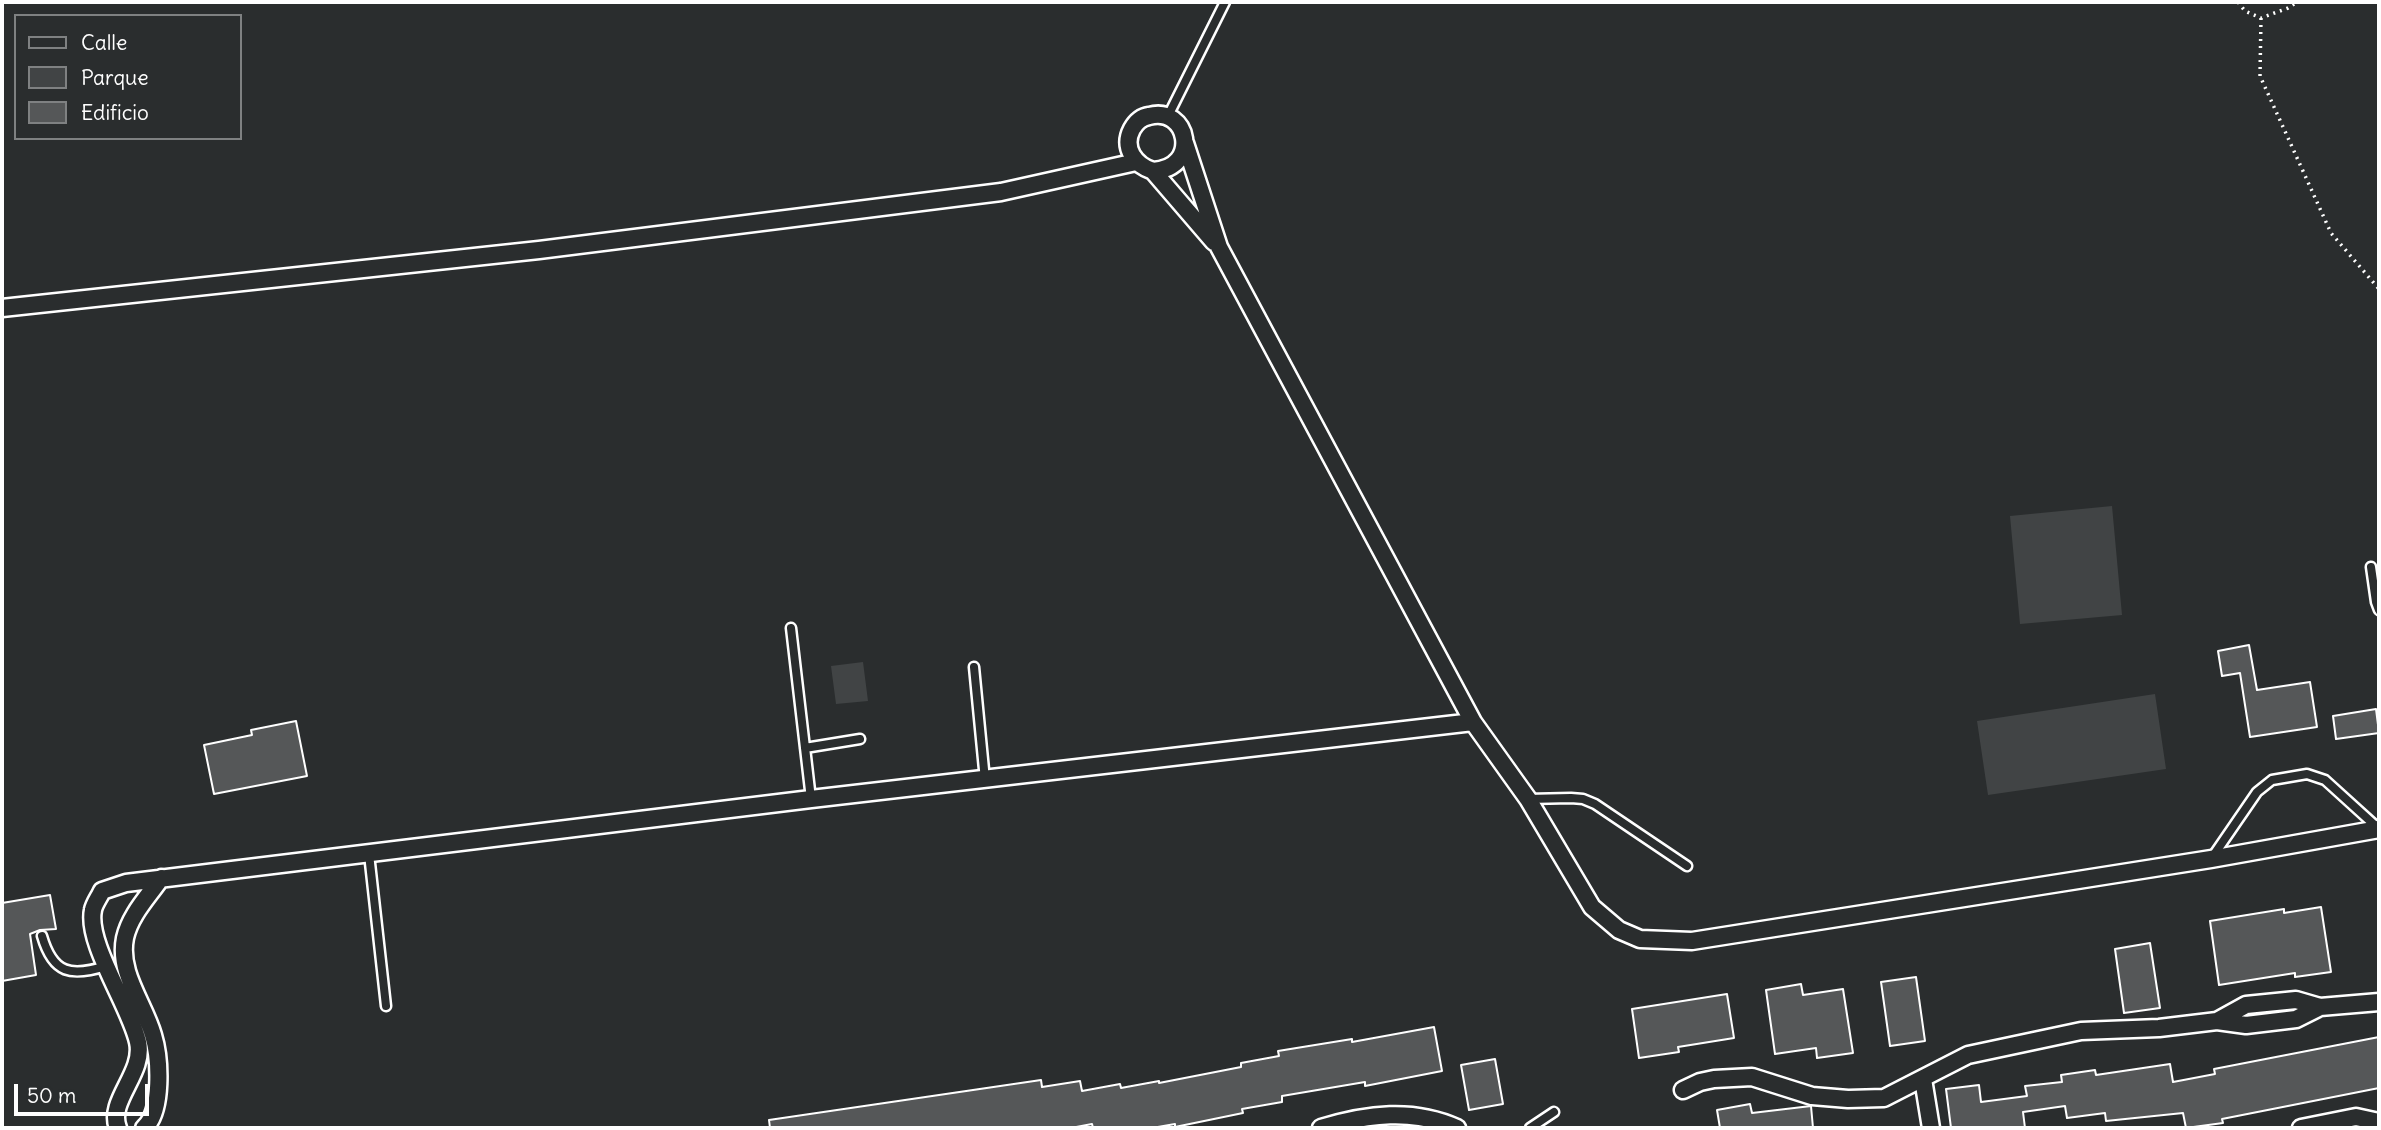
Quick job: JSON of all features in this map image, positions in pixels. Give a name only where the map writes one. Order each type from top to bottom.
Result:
[{"type":"street","points":[[1185,143],[1180,159],[1173,166],[1153,171],[1136,162],[1129,147],[1131,130],[1143,118],[1151,115],[1168,117],[1180,127],[1219,247],[1473,722],[1528,799],[1592,907],[1619,930],[1640,939],[1692,941],[2211,859],[2379,829]]},
{"type":"street","points":[[2,308],[539,250],[1001,192],[1136,162]]},
{"type":"street","points":[[1153,171],[1219,247]]},
{"type":"street","points":[[118,1128],[118,1105],[134,1076],[139,1045],[130,1016],[106,966],[93,928],[93,910],[103,891],[126,883],[811,799],[1473,722]]},
{"type":"street","points":[[144,1128],[155,1114],[158,1080],[154,1036],[124,962],[125,939],[130,920],[162,878]]},
{"type":"street","points":[[1683,1090],[1714,1079],[1752,1077],[1812,1096],[1884,1098],[1968,1055],[2081,1031],[2159,1028],[2217,1021],[2246,1005],[2296,1000],[2320,1007],[2379,1002]]},
{"type":"street","points":[[1923,1079],[1931,1128]]},
{"type":"street","points":[[1321,1128],[1355,1119],[1396,1114],[1431,1118],[1457,1128]]},
{"type":"street","points":[[2301,1128],[2356,1117],[2379,1122]]},
{"type":"lane","points":[[1168,117],[1225,2]]},
{"type":"lane","points":[[2371,567],[2379,610]]},
{"type":"lane","points":[[791,628],[811,799]]},
{"type":"lane","points":[[974,667],[985,780]]},
{"type":"lane","points":[[805,748],[860,739]]},
{"type":"lane","points":[[2211,859],[2256,792],[2272,780],[2307,774],[2325,780],[2379,829]]},
{"type":"lane","points":[[1528,799],[1583,799],[1595,804],[1687,866]]},
{"type":"lane","points":[[369,854],[386,1006]]},
{"type":"lane","points":[[42,936],[47,953],[58,965],[70,972],[81,973],[106,966]]},
{"type":"lane","points":[[1530,1128],[1554,1112]]},
{"type":"path","points":[[2238,2],[2245,11],[2261,18],[2297,2]]},
{"type":"path","points":[[2261,18],[2260,76],[2331,233],[2379,289]]},
{"type":"green space","points":[[2112,506],[2122,615],[2020,624],[2010,516]]},
{"type":"green space","points":[[863,662],[868,701],[836,704],[831,666]]},
{"type":"green space","points":[[2155,694],[2166,769],[1988,795],[1977,721]]},
{"type":"building","points":[[2249,645],[2257,690],[2310,682],[2317,727],[2250,737],[2240,673],[2222,676],[2218,651]]},
{"type":"building","points":[[2376,709],[2379,733],[2336,739],[2333,716]]},
{"type":"building","points":[[296,721],[307,776],[214,794],[204,745],[252,735],[251,730]]},
{"type":"building","points":[[50,895],[56,929],[30,934],[36,975],[2,981],[2,903]]},
{"type":"building","points":[[2321,907],[2331,972],[2295,977],[2295,973],[2219,985],[2210,921],[2284,909],[2284,913]]},
{"type":"building","points":[[2150,943],[2160,1008],[2124,1013],[2115,949]]},
{"type":"building","points":[[1916,977],[1925,1041],[1890,1046],[1881,982]]},
{"type":"building","points":[[1801,984],[1803,995],[1843,989],[1853,1053],[1817,1058],[1816,1048],[1775,1054],[1766,990]]},
{"type":"building","points":[[1727,994],[1734,1038],[1678,1047],[1679,1052],[1639,1058],[1632,1009]]},
{"type":"building","points":[[1434,1027],[1442,1071],[1365,1086],[1365,1082],[1282,1096],[1282,1102],[1242,1109],[1243,1113],[1175,1127],[1175,1124],[1152,1128],[1093,1128],[1092,1124],[1071,1128],[770,1128],[769,1120],[1041,1080],[1042,1087],[1080,1081],[1082,1091],[1120,1084],[1121,1088],[1159,1083],[1241,1067],[1241,1063],[1279,1056],[1278,1051],[1352,1039],[1352,1042]]},
{"type":"building","points":[[2379,1037],[2379,1088],[2222,1119],[2223,1123],[2186,1128],[2183,1113],[2106,1121],[2105,1113],[2067,1118],[2065,1106],[2023,1112],[2025,1128],[1951,1128],[1946,1089],[1979,1085],[1981,1102],[2027,1096],[2025,1086],[2062,1082],[2061,1075],[2095,1070],[2096,1075],[2170,1064],[2173,1082],[2215,1074],[2214,1069]]},
{"type":"building","points":[[1495,1059],[1503,1104],[1469,1110],[1461,1065]]},
{"type":"building","points":[[1750,1104],[1752,1113],[1811,1106],[1813,1128],[1720,1128],[1717,1110]]}]
